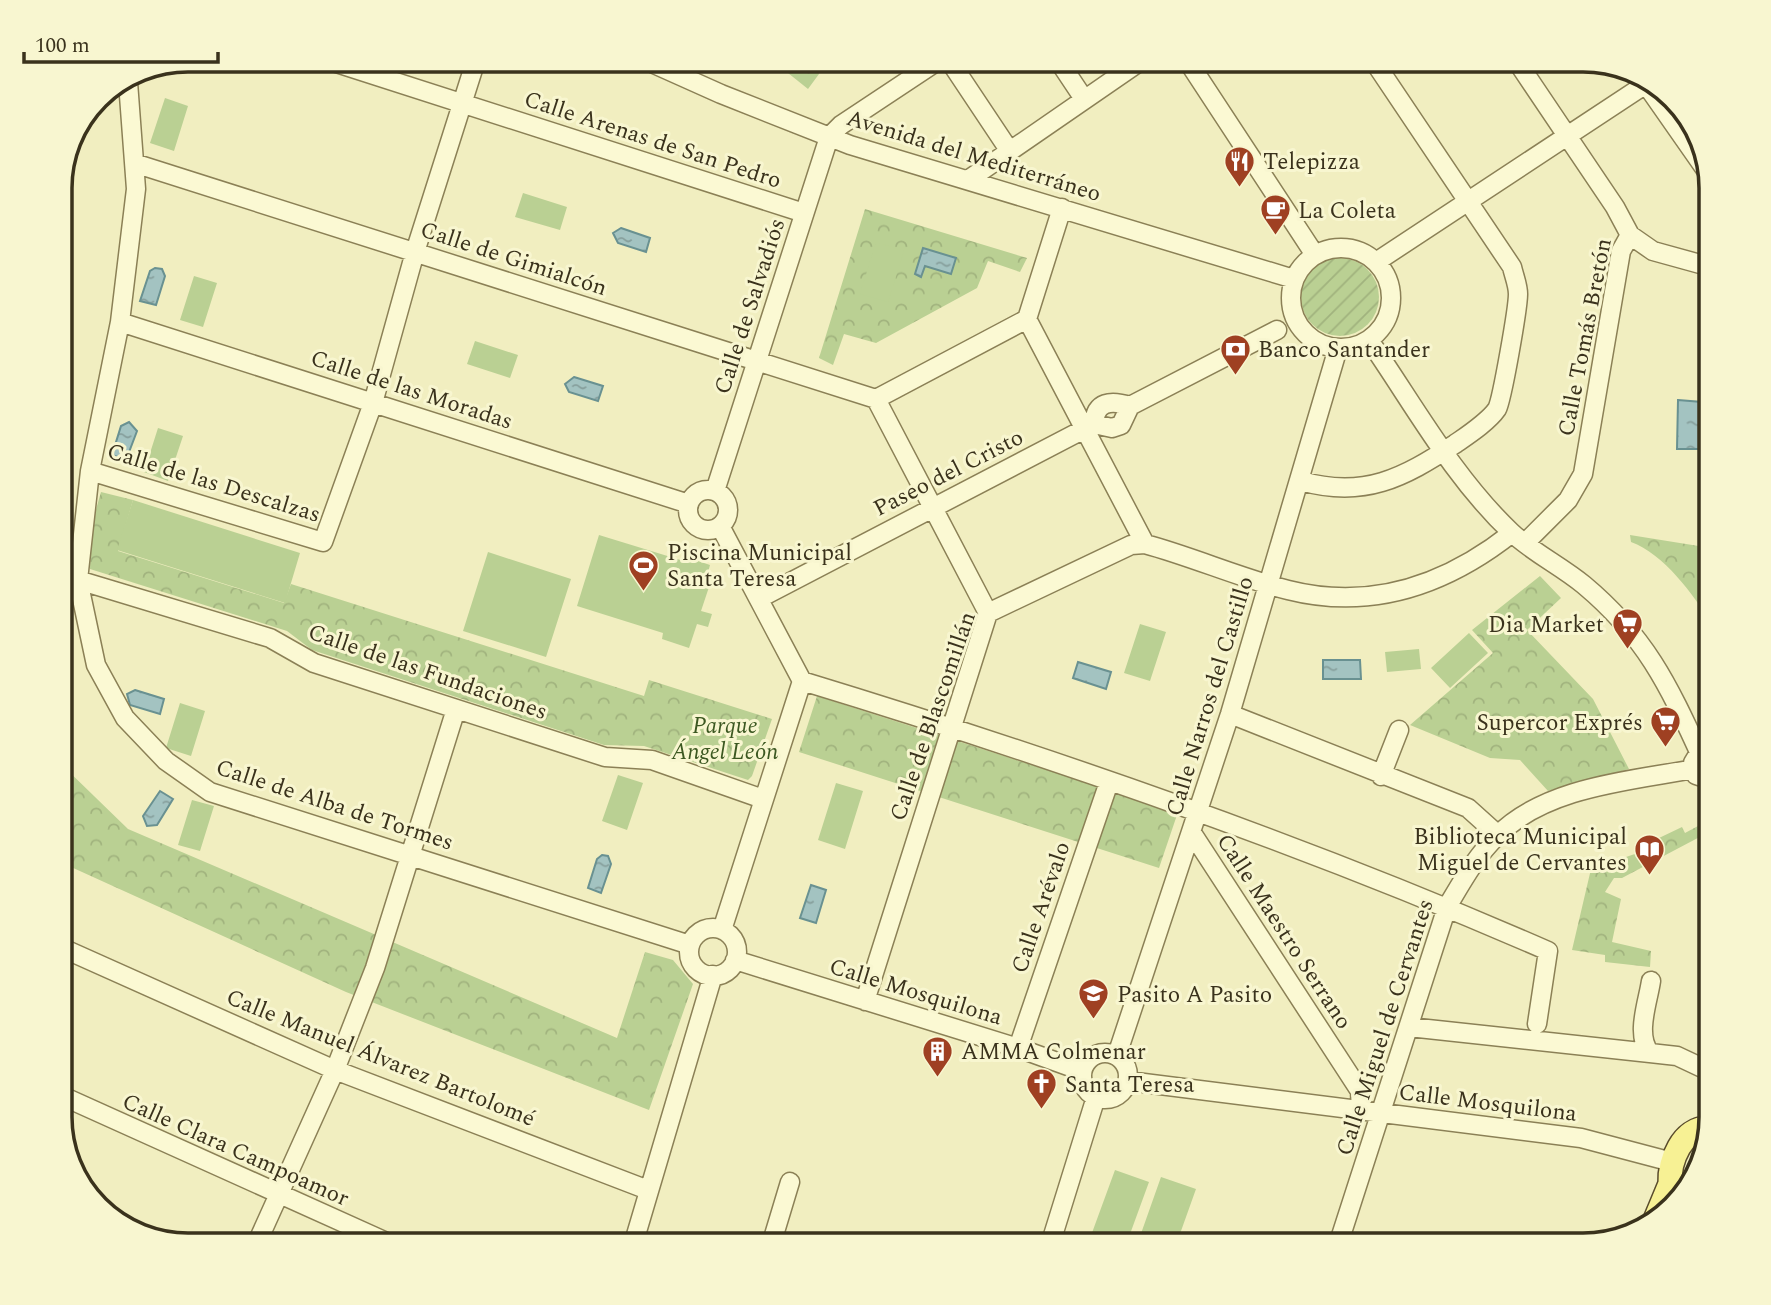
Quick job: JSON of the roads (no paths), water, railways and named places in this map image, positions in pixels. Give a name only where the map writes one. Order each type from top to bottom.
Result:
[{"type":"main road","points":[[1667,1197],[1676,1179],[1687,1137],[1698,1129]]},
{"type":"street","name":"Calle Arenas de San Pedro","points":[[365,72],[804,213]]},
{"type":"street","name":"Calle de las Descalzas","points":[[90,471],[323,541],[373,403],[415,252],[472,72]]},
{"type":"street","name":"Avenida del Mediterráneo","points":[[672,72],[829,136],[1294,279]]},
{"type":"street","points":[[829,136],[841,125],[921,72]]},
{"type":"street","points":[[957,72],[1009,150]]},
{"type":"street","points":[[1066,72],[1084,99]]},
{"type":"street","points":[[968,180],[1124,72]]},
{"type":"street","points":[[1194,72],[1315,255]]},
{"type":"street","points":[[1301,481],[1323,487],[1356,489],[1397,479],[1443,452],[1497,409],[1518,292],[1512,267],[1381,72]]},
{"type":"street","name":"Calle Tomás Bretón","points":[[1269,585],[1333,599],[1376,596],[1437,580],[1518,538],[1568,500],[1583,474],[1620,251],[1630,235],[1615,207],[1524,72]]},
{"type":"street","points":[[1376,262],[1639,87]]},
{"type":"street","name":"Calle de Alba de Tormes","points":[[129,88],[137,164],[120,322],[90,471],[78,580],[96,666],[125,718],[166,761],[209,792],[690,945]]},
{"type":"street","points":[[1660,101],[1689,142]]},
{"type":"street","name":"Calle de Salvadiós","points":[[715,491],[829,136]]},
{"type":"street","name":"Calle de Gimialcón","points":[[137,164],[876,399]]},
{"type":"street","points":[[988,613],[876,399],[1027,319],[1062,208]]},
{"type":"street","points":[[1630,235],[1653,251],[1699,263]]},
{"type":"street","points":[[1331,249],[1351,249],[1376,262],[1388,278],[1391,307],[1383,326],[1370,340],[1349,348],[1322,345],[1308,337],[1297,323],[1291,306],[1294,279],[1303,265],[1315,255],[1331,249]]},
{"type":"street","points":[[1027,319],[1089,427],[1145,544],[1269,585]]},
{"type":"street","name":"Calle de las Moradas","points":[[120,322],[689,504]]},
{"type":"street","name":"Paseo del Cristo","points":[[760,598],[1089,427],[1112,428],[1121,425],[1130,406],[1277,330]]},
{"type":"street","points":[[1370,340],[1443,452],[1518,538],[1585,585],[1625,624],[1656,663],[1699,753]]},
{"type":"street","name":"Calle Narros del Castillo","points":[[1117,1055],[1230,714],[1301,481],[1338,348]]},
{"type":"street","points":[[715,491],[728,506],[728,513],[720,526],[713,529],[698,527],[689,516],[689,504],[700,492],[715,491]]},
{"type":"street","points":[[720,526],[802,681],[722,930]]},
{"type":"street","name":"Calle de Blascomillán","points":[[865,1001],[988,613],[1131,545],[1145,544]]},
{"type":"street","name":"Calle de las Fundaciones","points":[[78,580],[270,638],[314,663],[605,757],[652,760],[763,799]]},
{"type":"street","points":[[802,681],[951,726],[1198,813],[1447,907],[1548,951],[1538,1024]]},
{"type":"street","points":[[262,1233],[335,1070],[375,968],[456,709]]},
{"type":"street","points":[[1230,714],[1381,776],[1468,808],[1498,835]]},
{"type":"street","points":[[1381,776],[1399,730]]},
{"type":"street","name":"Calle Miguel de Cervantes","points":[[1342,1233],[1447,907],[1469,869],[1498,835],[1535,810],[1571,794],[1699,760]]},
{"type":"street","name":"Calle Arévalo","points":[[1018,1048],[1109,782]]},
{"type":"street","name":"Calle Maestro Serrano","points":[[1192,833],[1360,1091]]},
{"type":"street","points":[[706,929],[722,930],[736,946],[735,960],[727,971],[713,975],[694,966],[690,945],[693,938],[706,929]]},
{"type":"street","name":"Calle Manuel Álvarez Bartolomé","points":[[72,952],[335,1070],[648,1190]]},
{"type":"street","name":"Calle Mosquilona","points":[[735,960],[1018,1048],[1082,1071]]},
{"type":"street","points":[[636,1233],[678,1102],[713,975]]},
{"type":"street","points":[[1650,1053],[1644,1046],[1642,1033],[1651,981]]},
{"type":"street","points":[[1409,1027],[1677,1056],[1699,1066]]},
{"type":"street","points":[[1106,1052],[1117,1055],[1129,1071],[1128,1081],[1116,1097],[1096,1097],[1082,1082],[1082,1071],[1095,1054],[1106,1052]]},
{"type":"street","name":"Calle Mosquilona","points":[[1128,1081],[1581,1138],[1676,1179]]},
{"type":"street","points":[[1361,1111],[1360,1091],[1388,1091]]},
{"type":"street","points":[[1054,1233],[1096,1097]]},
{"type":"street","name":"Calle Clara Campoamor","points":[[72,1101],[365,1233]]},
{"type":"street","points":[[775,1233],[790,1182]]},
{"type":"water","points":[[621,228],[650,238],[646,252],[618,243],[613,233]]},
{"type":"water","points":[[923,248],[956,258],[951,274],[925,266],[921,277],[915,274]]},
{"type":"water","points":[[155,268],[162,269],[165,276],[156,305],[140,301],[150,271]]},
{"type":"water","points":[[574,377],[603,386],[598,401],[569,392],[565,384]]},
{"type":"water","points":[[1678,400],[1699,402],[1699,449],[1677,449]]},
{"type":"water","points":[[129,422],[137,431],[126,460],[112,455],[121,426]]},
{"type":"water","points":[[1323,660],[1360,660],[1361,679],[1323,679]]},
{"type":"water","points":[[1078,662],[1111,672],[1106,689],[1073,678]]},
{"type":"water","points":[[135,690],[164,699],[160,714],[130,705],[127,694]]},
{"type":"water","points":[[160,791],[173,799],[157,825],[147,826],[143,816]]},
{"type":"water","points":[[602,855],[608,856],[611,864],[601,893],[588,888],[597,859]]},
{"type":"water","points":[[811,885],[826,890],[816,923],[800,918]]},
{"type":"place","name":"Telepizza","points":[[1240,188]]},
{"type":"place","name":"La Coleta","points":[[1275,237]]},
{"type":"place","name":"Banco Santander","points":[[1235,376]]},
{"type":"place","name":"Piscina Municipal Santa Teresa","points":[[644,592]]},
{"type":"place","name":"Dia Market","points":[[1627,651]]},
{"type":"place","name":"Supercor Exprés","points":[[1666,749]]},
{"type":"place","name":"Biblioteca Municipal Miguel de Cervantes","points":[[1650,876]]},
{"type":"place","name":"Pasito A Pasito","points":[[1094,1021]]},
{"type":"place","name":"AMMA Colmenar","points":[[938,1078]]},
{"type":"place","name":"Santa Teresa","points":[[1042,1111]]},
{"type":"park label","name":"Parque Ángel León","points":[[725,738]]}]
